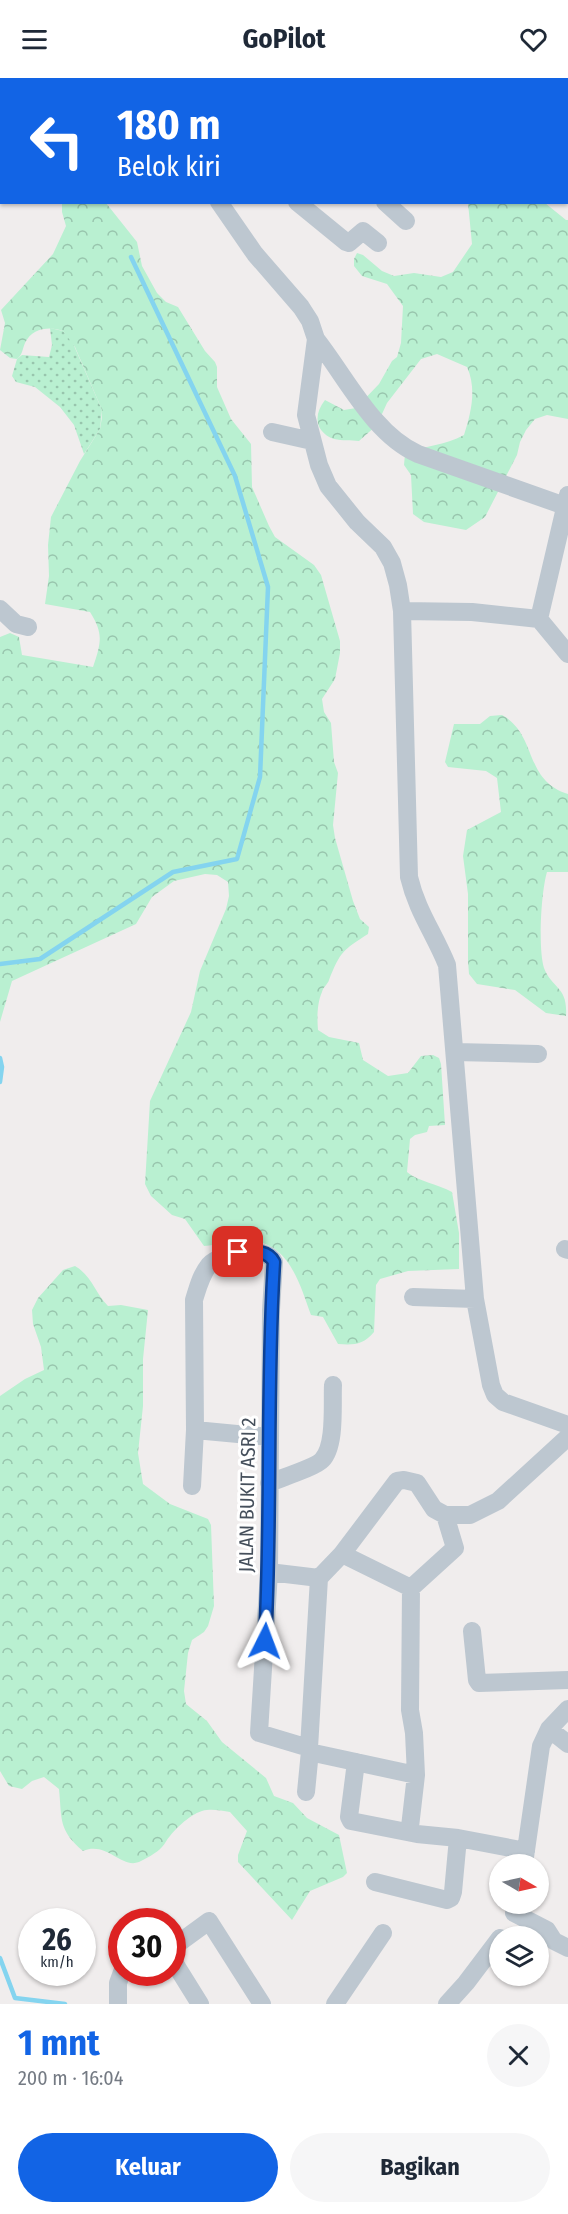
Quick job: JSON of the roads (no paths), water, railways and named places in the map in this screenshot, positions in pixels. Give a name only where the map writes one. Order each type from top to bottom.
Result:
[{"type":"street","points":[[220,204],[255,254],[301,307],[310,321],[315,339],[382,429],[404,447],[418,454],[567,501],[539,619]]},
{"type":"street","points":[[299,204],[346,242],[349,243],[363,231],[378,243]]},
{"type":"street","points":[[388,204],[406,221]]},
{"type":"street","points":[[315,339],[306,415],[312,441],[328,486],[357,522],[383,547],[392,563],[398,585],[402,611],[409,877],[420,912],[440,946],[447,964],[475,1299],[488,1372],[495,1395],[503,1402],[568,1425]]},
{"type":"street","points":[[272,432],[312,441]]},
{"type":"street","points":[[0,609],[16,624],[28,627]]},
{"type":"street","points":[[402,611],[472,612],[539,619],[568,654]]},
{"type":"street","points":[[454,1052],[538,1054]]},
{"type":"street","name":"JALAN BUKIT ASRI 2","points":[[195,1430],[194,1300],[200,1280],[211,1263],[238,1252],[265,1253],[274,1262],[271,1310],[269,1572],[259,1733],[309,1750]]},
{"type":"street","points":[[413,1297],[475,1299]]},
{"type":"street","points":[[269,1483],[322,1461],[328,1451],[332,1432],[333,1385]]},
{"type":"street","points":[[192,1486],[195,1430],[270,1437]]},
{"type":"street","points":[[306,1792],[319,1578],[342,1554],[397,1481],[417,1483],[434,1509],[445,1515],[470,1515],[498,1502],[568,1437]]},
{"type":"street","points":[[411,1832],[416,1775],[414,1733],[410,1710],[411,1588],[455,1548],[445,1515]]},
{"type":"street","points":[[342,1554],[411,1588]]},
{"type":"street","points":[[269,1572],[319,1578]]},
{"type":"street","points":[[472,1631],[479,1683],[568,1680]]},
{"type":"street","points":[[526,1854],[541,1746],[549,1730],[568,1709]]},
{"type":"street","points":[[549,1730],[568,1744]]},
{"type":"street","points":[[309,1750],[416,1775]]},
{"type":"street","points":[[356,1762],[349,1820],[458,1838],[512,1854]]},
{"type":"street","points":[[375,1882],[447,1900],[451,1898],[458,1838]]},
{"type":"street","points":[[524,1914],[547,1930],[554,1941],[568,1948]]},
{"type":"street","points":[[186,1938],[208,1921],[210,1922],[262,2004]]},
{"type":"street","points":[[334,2004],[383,1933]]},
{"type":"street","points":[[447,2004],[489,1952]]},
{"type":"street","points":[[186,1982],[200,2004]]},
{"type":"street","points":[[118,1986],[118,2004]]},
{"type":"waterway","points":[[0,964],[40,959],[173,872],[237,859],[260,777],[268,587],[235,476],[131,257]]},
{"type":"waterway","points":[[0,1058],[2,1067],[0,1082]]},
{"type":"waterway","points":[[0,1958],[15,1998],[65,2004]]}]
